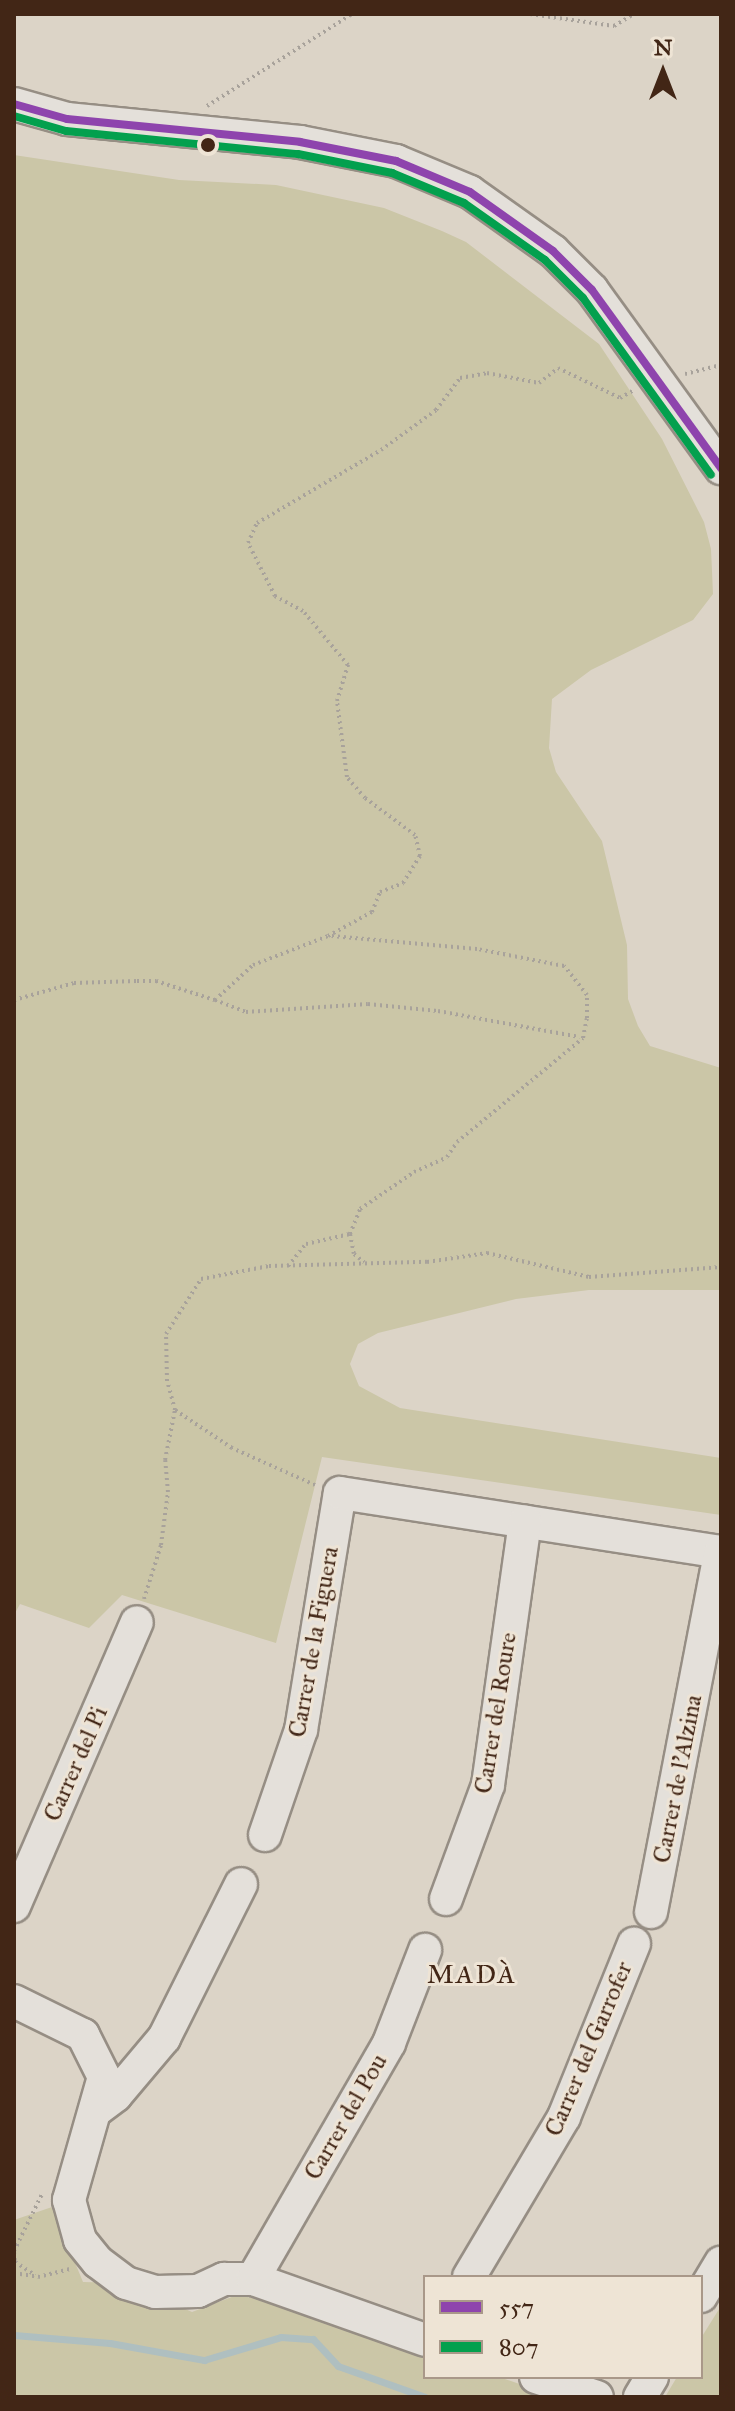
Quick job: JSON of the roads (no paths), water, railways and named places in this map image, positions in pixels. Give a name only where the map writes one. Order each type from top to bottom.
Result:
[{"type":"street","points":[[14,104],[67,119],[300,142],[396,161],[470,192],[553,251],[592,290],[721,468]]},
{"type":"street","name":"Carrer de la Figuera","points":[[265,1835],[301,1730],[340,1493],[525,1522]]},
{"type":"street","points":[[525,1522],[721,1552]]},
{"type":"street","name":"Carrer del Roure","points":[[446,1899],[488,1785],[525,1522]]},
{"type":"street","name":"Carrer de l'Alzina","points":[[651,1912],[721,1552]]},
{"type":"street","name":"Carrer del Pi","points":[[14,1906],[137,1622]]},
{"type":"street","points":[[95,2111],[116,2095],[164,2038],[241,1884]]},
{"type":"street","name":"Carrer del Garrofer","points":[[470,2275],[564,2117],[634,1944]]},
{"type":"street","name":"Carrer del Pou","points":[[253,2279],[389,2043],[425,1950]]},
{"type":"street","points":[[14,2001],[83,2035],[104,2077],[69,2200],[80,2240],[98,2262],[126,2283],[155,2292],[198,2291],[224,2279],[253,2279],[423,2339]]},
{"type":"street","points":[[703,2293],[721,2263]]},
{"type":"street","points":[[542,2379],[597,2397]]},
{"type":"street","points":[[640,2397],[651,2379]]},
{"type":"waterway","points":[[14,2335],[110,2343],[204,2360],[281,2337],[313,2339],[338,2366],[425,2397]]},
{"type":"district","name":"MADÀ","points":[[472,1975]]}]
